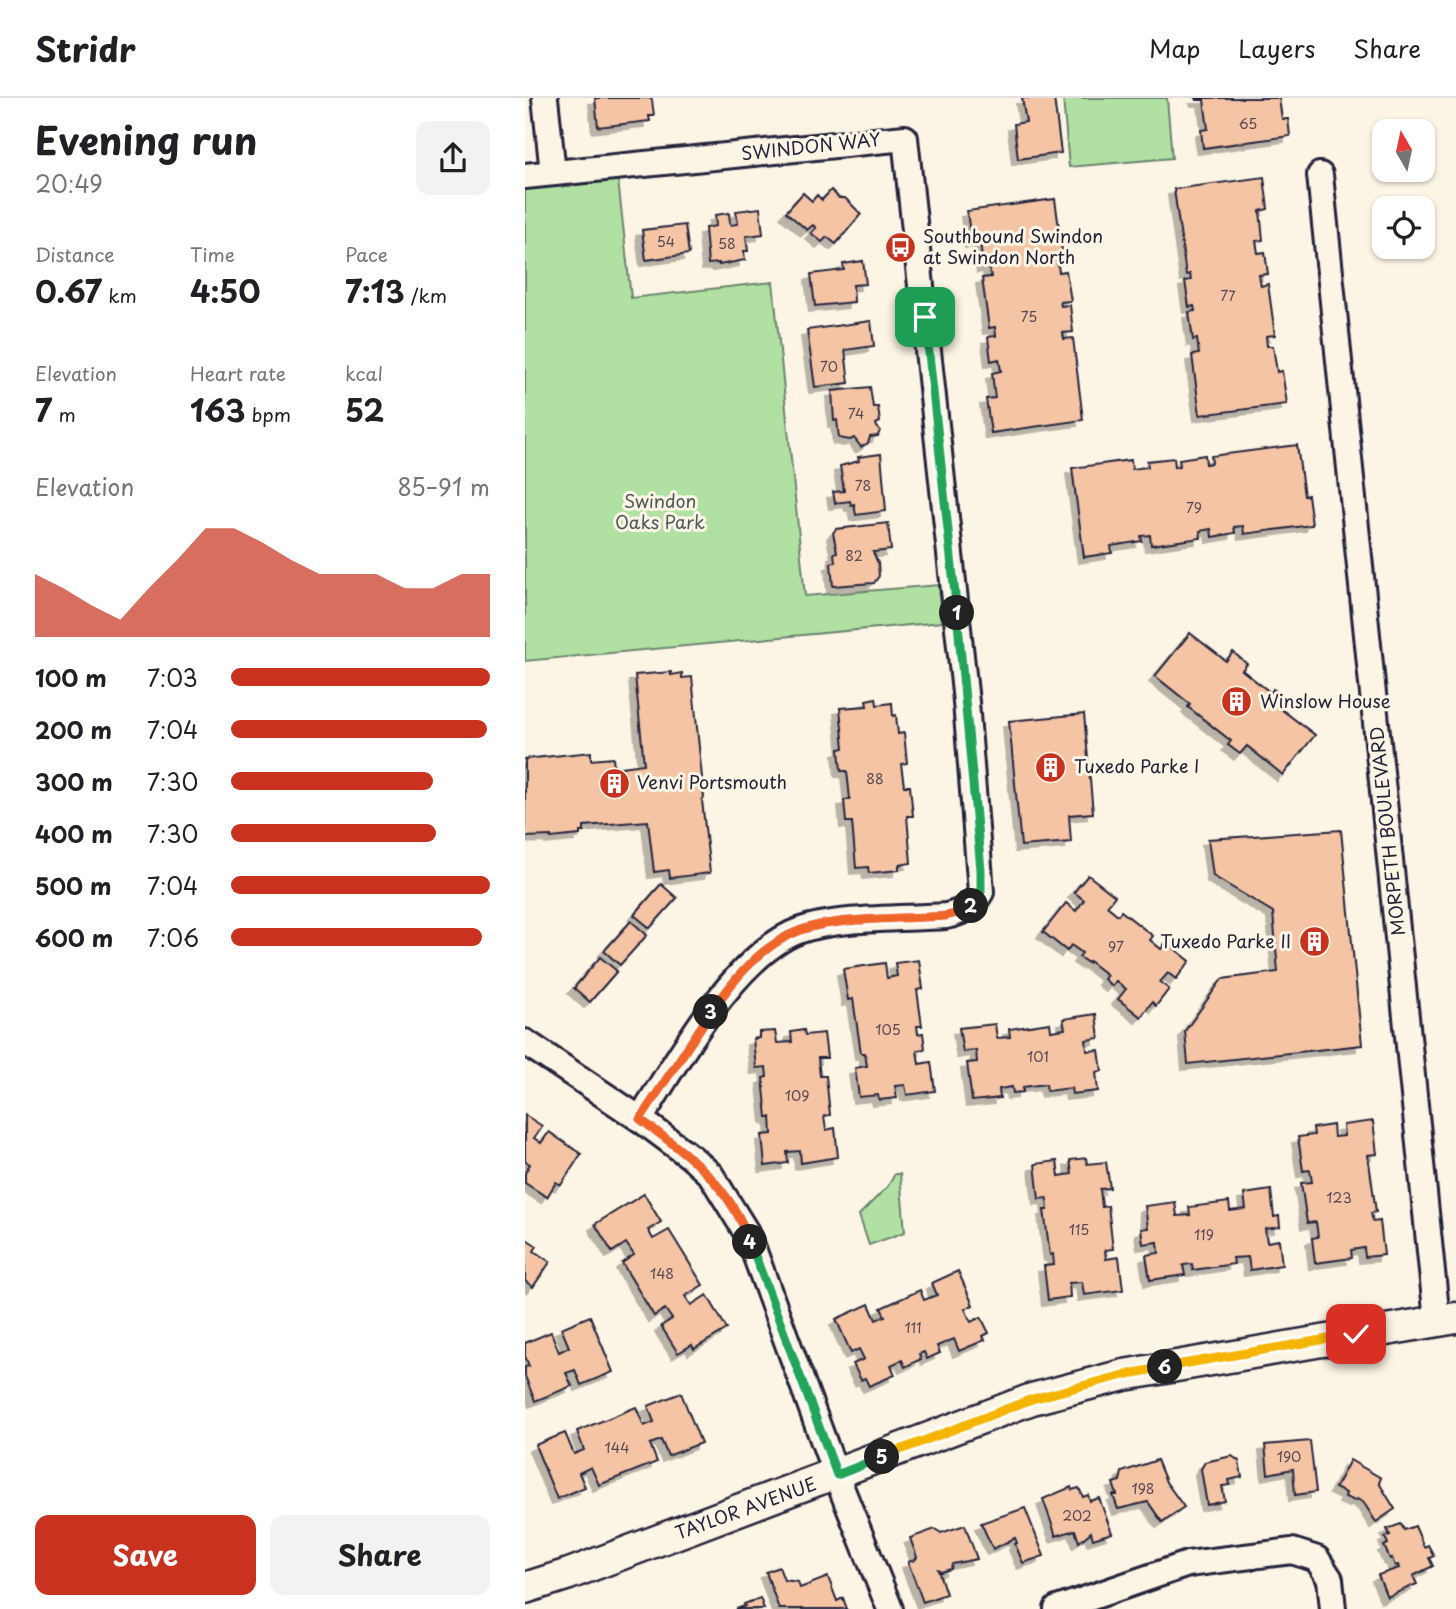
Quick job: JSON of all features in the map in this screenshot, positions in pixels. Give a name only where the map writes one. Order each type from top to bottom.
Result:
[{"type":"street","points":[[545,98],[552,173]]},
{"type":"street","name":"SWINDON WAY","points":[[525,176],[905,138],[967,715],[981,892],[974,905],[962,912],[946,916],[832,923],[801,930],[780,941],[756,958],[732,982],[640,1119]]},
{"type":"street","name":"MORPETH BOULEVARD","points":[[1320,175],[1447,1319]]},
{"type":"street","points":[[525,1042],[640,1119],[711,1175],[734,1210],[748,1236],[890,1609]]},
{"type":"street","name":"TAYLOR AVENUE","points":[[525,1588],[837,1475],[1032,1399],[1124,1375],[1447,1319]]},
{"type":"street","points":[[1057,1609],[1188,1564],[1292,1551],[1318,1559],[1330,1579],[1333,1609]]},
{"type":"green space","points":[[1063,98],[1167,98],[1172,158],[1069,167]]},
{"type":"green space","name":"Swindon Oaks Park","points":[[618,180],[631,298],[773,282],[805,596],[939,585],[942,622],[525,661],[525,189]]},
{"type":"green space","points":[[895,1174],[900,1174],[905,1232],[869,1245],[859,1215],[888,1186]]},
{"type":"building","points":[[595,98],[649,98],[652,100],[654,116],[649,116],[650,121],[598,127]]},
{"type":"building","points":[[1022,98],[1054,98],[1061,153],[1018,159],[1014,124],[1026,122]]},
{"type":"building","points":[[1196,98],[1279,98],[1282,119],[1288,119],[1290,136],[1203,148],[1201,130],[1208,129],[1204,100]]},
{"type":"building","points":[[1264,177],[1268,209],[1260,211],[1263,240],[1256,241],[1258,253],[1265,252],[1268,274],[1259,275],[1261,286],[1268,284],[1275,335],[1266,336],[1267,346],[1273,346],[1277,372],[1282,371],[1287,404],[1200,415],[1192,355],[1199,354],[1197,339],[1193,340],[1189,312],[1195,311],[1194,306],[1189,307],[1185,281],[1191,280],[1190,274],[1186,275],[1174,189]]},
{"type":"building","points":[[831,190],[839,198],[845,198],[861,214],[836,244],[827,237],[822,242],[811,233],[816,228],[813,225],[807,230],[786,212],[803,193],[812,201],[817,195],[822,200]]},
{"type":"building","points":[[1055,199],[1063,258],[1057,259],[1059,272],[1066,271],[1071,301],[1060,302],[1061,306],[1070,305],[1073,332],[1063,333],[1064,339],[1073,338],[1083,420],[991,433],[986,399],[995,398],[992,373],[1001,371],[999,359],[991,361],[988,337],[996,336],[995,327],[989,328],[982,278],[991,277],[989,266],[983,267],[980,241],[971,242],[967,211]]},
{"type":"building","points":[[760,208],[763,234],[746,236],[748,251],[744,251],[745,260],[719,265],[708,264],[705,228],[716,226],[715,215],[729,213],[730,225],[738,224],[736,211]]},
{"type":"building","points":[[685,225],[689,254],[646,260],[642,230]]},
{"type":"building","points":[[863,261],[866,284],[853,285],[854,302],[815,306],[811,274],[844,270],[843,264]]},
{"type":"building","points":[[871,321],[874,346],[845,350],[849,383],[815,387],[807,330]]},
{"type":"building","points":[[870,387],[873,407],[878,407],[880,422],[876,424],[880,430],[878,436],[870,437],[868,443],[861,447],[854,438],[839,438],[837,420],[834,421],[832,391]]},
{"type":"building","points":[[1297,445],[1304,496],[1308,495],[1312,525],[1244,534],[1243,526],[1234,527],[1235,533],[1212,537],[1211,529],[1200,531],[1201,538],[1151,545],[1150,535],[1141,536],[1142,541],[1111,546],[1112,553],[1084,557],[1072,468],[1131,460],[1132,469],[1148,467],[1147,461],[1174,458],[1175,467],[1180,466],[1179,459],[1205,455],[1206,464],[1212,463],[1211,456]]},
{"type":"building","points":[[881,454],[886,511],[856,515],[854,504],[851,505],[850,501],[835,503],[833,492],[844,491],[840,466],[859,461],[858,457]]},
{"type":"building","points":[[888,523],[891,550],[873,552],[878,563],[879,576],[874,583],[833,586],[831,563],[835,562],[834,553],[837,552],[833,533],[836,529]]},
{"type":"building","name":"Winslow House","points":[[1190,633],[1226,661],[1233,652],[1247,664],[1242,670],[1271,693],[1273,689],[1288,701],[1281,709],[1315,735],[1283,775],[1247,746],[1240,754],[1228,745],[1231,741],[1188,707],[1190,704],[1155,676]]},
{"type":"building","name":"Venvi Portsmouth","points":[[671,672],[671,675],[682,673],[682,678],[692,677],[710,873],[670,878],[669,870],[654,872],[648,821],[584,826],[584,832],[580,832],[580,835],[525,837],[525,759],[591,752],[591,760],[613,758],[614,768],[644,764],[635,675]]},
{"type":"building","points":[[876,698],[877,705],[892,703],[898,734],[904,733],[907,763],[901,764],[904,786],[910,786],[913,816],[907,816],[911,863],[899,865],[899,870],[869,873],[868,867],[856,868],[852,822],[846,822],[844,800],[850,799],[847,771],[841,771],[839,749],[844,748],[840,708],[867,706],[866,700]]},
{"type":"building","name":"Tuxedo Parke I","points":[[1084,714],[1093,813],[1069,815],[1071,842],[1021,846],[1009,721]]},
{"type":"building","name":"Tuxedo Parke II","points":[[1341,830],[1362,1045],[1188,1064],[1185,1031],[1222,979],[1278,972],[1273,912],[1213,876],[1208,839]]},
{"type":"building","points":[[1088,875],[1115,896],[1107,906],[1118,915],[1121,911],[1153,936],[1150,940],[1161,949],[1166,942],[1190,961],[1176,979],[1168,973],[1160,982],[1169,989],[1156,1006],[1152,1002],[1141,1017],[1118,999],[1126,989],[1116,981],[1112,986],[1104,979],[1107,975],[1079,957],[1082,953],[1071,945],[1067,951],[1043,932],[1066,903],[1076,911],[1084,900],[1074,892]]},
{"type":"building","points":[[661,884],[677,898],[650,928],[634,915]]},
{"type":"building","points":[[631,921],[647,935],[620,965],[604,951]]},
{"type":"building","points":[[600,957],[617,971],[590,1002],[574,988]]},
{"type":"building","points":[[919,960],[923,989],[917,990],[922,1026],[917,1026],[918,1034],[923,1033],[925,1049],[917,1050],[919,1064],[931,1062],[935,1091],[907,1095],[905,1085],[895,1086],[897,1098],[879,1100],[878,1095],[859,1097],[855,1068],[867,1066],[865,1053],[861,1053],[853,999],[848,1000],[843,969],[885,963],[887,978],[897,976],[895,963]]},
{"type":"building","points":[[1096,1014],[1099,1038],[1086,1040],[1087,1051],[1099,1050],[1102,1071],[1096,1072],[1098,1091],[1072,1094],[1071,1088],[1047,1091],[1046,1084],[1023,1087],[1023,1092],[1013,1093],[1012,1087],[999,1089],[1000,1098],[972,1101],[967,1063],[977,1062],[976,1050],[963,1052],[959,1028],[995,1024],[997,1038],[1010,1037],[1009,1029],[1050,1023],[1051,1031],[1065,1029],[1063,1019]]},
{"type":"building","points":[[804,1030],[805,1035],[824,1033],[827,1058],[818,1058],[820,1076],[826,1076],[830,1115],[824,1116],[826,1130],[835,1128],[838,1157],[801,1163],[800,1151],[787,1152],[788,1163],[765,1166],[762,1135],[772,1134],[771,1117],[767,1117],[763,1078],[767,1077],[766,1067],[756,1068],[753,1039],[759,1038],[759,1032],[775,1031],[777,1043],[792,1042],[791,1032]]},
{"type":"building","points":[[525,1115],[542,1126],[534,1138],[541,1143],[549,1132],[581,1154],[561,1185],[556,1182],[547,1197],[525,1183],[525,1173],[530,1164],[525,1161]]},
{"type":"building","points":[[1373,1121],[1377,1154],[1368,1155],[1376,1212],[1371,1213],[1373,1222],[1380,1221],[1384,1255],[1365,1257],[1364,1248],[1351,1250],[1352,1258],[1315,1263],[1312,1238],[1318,1237],[1316,1222],[1307,1223],[1301,1183],[1312,1182],[1310,1170],[1303,1171],[1298,1137],[1314,1135],[1313,1128],[1333,1125],[1334,1137],[1344,1136],[1343,1125]]},
{"type":"building","points":[[1086,1158],[1087,1164],[1106,1162],[1110,1188],[1100,1189],[1102,1207],[1108,1206],[1113,1249],[1105,1250],[1106,1259],[1119,1257],[1123,1290],[1084,1295],[1082,1282],[1069,1283],[1070,1297],[1048,1300],[1044,1266],[1054,1265],[1053,1254],[1050,1255],[1044,1210],[1048,1210],[1047,1198],[1039,1199],[1035,1164],[1057,1161],[1059,1176],[1072,1174],[1070,1160]]},
{"type":"building","points":[[1271,1190],[1274,1217],[1279,1216],[1280,1227],[1265,1229],[1267,1242],[1279,1240],[1282,1265],[1250,1270],[1248,1257],[1233,1258],[1234,1264],[1193,1270],[1192,1264],[1183,1265],[1185,1275],[1150,1280],[1146,1255],[1159,1253],[1158,1242],[1143,1244],[1141,1229],[1148,1228],[1145,1206],[1175,1202],[1177,1216],[1190,1215],[1189,1207],[1229,1202],[1230,1211],[1246,1209],[1244,1194]]},
{"type":"building","points":[[644,1194],[661,1222],[648,1230],[653,1239],[669,1230],[703,1285],[685,1296],[691,1305],[707,1295],[727,1329],[694,1349],[692,1345],[678,1353],[661,1326],[672,1319],[665,1309],[654,1316],[622,1263],[634,1255],[626,1243],[612,1252],[595,1224]]},
{"type":"building","points":[[525,1238],[537,1246],[534,1251],[550,1262],[533,1287],[525,1281]]},
{"type":"building","points":[[958,1271],[973,1305],[965,1309],[971,1322],[981,1317],[989,1333],[983,1336],[985,1340],[959,1351],[954,1339],[937,1346],[940,1353],[927,1359],[924,1352],[919,1354],[921,1359],[905,1367],[902,1360],[891,1365],[895,1375],[869,1386],[865,1378],[861,1380],[853,1364],[864,1359],[859,1349],[851,1353],[836,1319],[869,1304],[876,1320],[885,1316],[881,1308],[920,1290],[924,1300],[937,1295],[932,1283]]},
{"type":"building","points":[[590,1316],[613,1372],[581,1385],[575,1370],[566,1373],[572,1386],[535,1401],[525,1376],[525,1367],[529,1366],[525,1356],[525,1343],[551,1332],[559,1352],[569,1347],[561,1328]]},
{"type":"building","points":[[681,1393],[701,1443],[668,1456],[661,1440],[650,1444],[657,1462],[599,1485],[591,1467],[579,1473],[585,1487],[557,1499],[535,1445],[565,1433],[574,1454],[584,1450],[577,1431],[636,1407],[644,1426],[654,1422],[648,1406]]},
{"type":"building","points":[[1310,1441],[1316,1492],[1295,1495],[1293,1469],[1268,1474],[1265,1445]]},
{"type":"building","points":[[1232,1456],[1239,1461],[1242,1477],[1229,1480],[1230,1485],[1222,1486],[1225,1501],[1207,1505],[1201,1469],[1205,1462]]},
{"type":"building","points":[[1157,1460],[1166,1482],[1184,1507],[1162,1522],[1148,1502],[1118,1509],[1113,1495],[1117,1495],[1113,1483],[1120,1481],[1122,1472]]},
{"type":"building","points":[[1350,1460],[1381,1478],[1379,1483],[1395,1509],[1376,1522],[1364,1503],[1345,1497],[1346,1493],[1335,1488]]},
{"type":"building","points":[[1071,1487],[1072,1490],[1079,1488],[1083,1497],[1088,1495],[1090,1501],[1099,1498],[1112,1533],[1093,1539],[1091,1532],[1079,1542],[1075,1530],[1056,1536],[1043,1499]]},
{"type":"building","points":[[1025,1508],[1044,1556],[1023,1563],[1015,1538],[993,1549],[981,1523]]},
{"type":"building","points":[[1401,1524],[1404,1530],[1415,1526],[1424,1547],[1428,1545],[1434,1556],[1429,1558],[1433,1566],[1413,1576],[1417,1584],[1387,1597],[1378,1575],[1399,1568],[1398,1565],[1395,1566],[1392,1558],[1390,1559],[1384,1546],[1388,1544],[1385,1537],[1390,1535],[1387,1529]]},
{"type":"building","points":[[965,1525],[977,1559],[952,1564],[951,1569],[941,1572],[938,1570],[946,1594],[923,1602],[908,1562],[917,1557],[910,1538],[935,1529],[941,1533]]},
{"type":"building","points":[[779,1567],[784,1580],[798,1582],[800,1588],[828,1577],[837,1601],[843,1598],[847,1609],[779,1609],[766,1572]]},
{"type":"building","points":[[760,1598],[764,1609],[736,1609],[745,1606],[744,1604]]},
{"type":"place","name":"Southbound Swindon at Swindon North","points":[[900,247]]},
{"type":"place","name":"Winslow House","points":[[1237,702]]},
{"type":"place","name":"Tuxedo Parke I","points":[[1051,767]]},
{"type":"place","name":"Venvi Portsmouth","points":[[614,783]]},
{"type":"place","name":"Tuxedo Parke II","points":[[1314,942]]},
{"type":"route","points":[[925,317],[966,702],[981,892],[974,905],[962,912],[946,916],[832,923],[801,930],[780,941],[756,958],[732,982],[640,1119],[711,1175],[734,1210],[748,1236],[837,1475],[1032,1399],[1124,1375],[1356,1334]]}]
